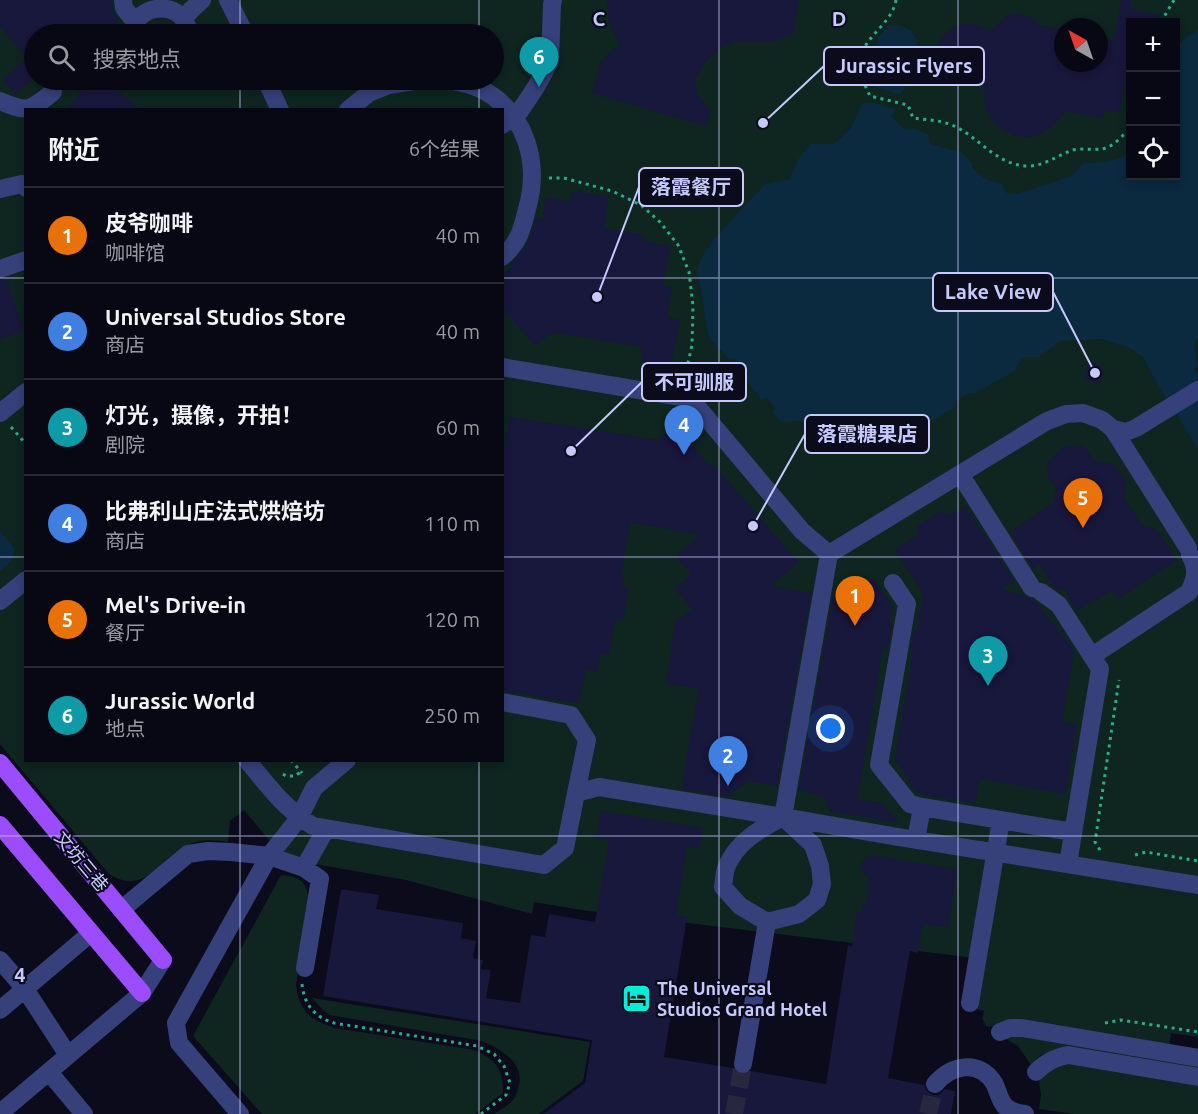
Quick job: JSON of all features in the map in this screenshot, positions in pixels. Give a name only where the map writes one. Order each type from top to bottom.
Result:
[{"type":"main road","name":"文坊三巷","points":[[0,763],[163,960]]},
{"type":"main road","points":[[0,825],[142,993]]},
{"type":"street","points":[[123,0],[131,24]]},
{"type":"street","points":[[188,24],[191,10],[202,0]]},
{"type":"street","points":[[228,0],[240,24]]},
{"type":"street","points":[[504,255],[512,248],[522,228],[533,179],[531,153],[526,138],[508,120],[520,111],[550,61],[553,0]]},
{"type":"street","points":[[135,24],[141,15],[159,8],[177,13],[185,24]]},
{"type":"street","points":[[271,90],[279,108]]},
{"type":"street","points":[[350,108],[376,90]]},
{"type":"street","points":[[483,90],[502,104],[504,108]]},
{"type":"street","points":[[28,108],[36,106],[53,92]]},
{"type":"street","points":[[0,101],[24,109]]},
{"type":"street","points":[[0,189],[22,184],[24,186]]},
{"type":"street","points":[[0,269],[24,261]]},
{"type":"street","points":[[504,369],[681,397],[694,403],[802,531],[829,554]]},
{"type":"street","points":[[1113,429],[1126,432],[1136,428],[1198,390]]},
{"type":"street","points":[[3,417],[24,395]]},
{"type":"street","points":[[783,817],[829,554],[1047,421],[1066,414],[1083,413],[1102,420],[1113,429],[1196,564],[1196,578],[1189,592],[1096,663]]},
{"type":"street","points":[[960,474],[1037,590],[1059,605],[1096,663],[1068,864]]},
{"type":"street","points":[[0,601],[24,582]]},
{"type":"street","points":[[893,583],[907,604],[879,765],[910,804],[1073,832]]},
{"type":"street","points":[[249,762],[284,804],[299,818],[313,826],[544,865],[565,848],[587,740],[572,715],[504,702]]},
{"type":"street","points":[[240,1114],[179,1043],[176,1023],[269,856],[299,818],[314,788],[345,762]]},
{"type":"street","points":[[576,793],[599,787],[1198,885]]},
{"type":"street","points":[[907,839],[922,807]]},
{"type":"street","points":[[783,817],[813,845],[820,866],[822,884],[817,900],[799,914],[767,922],[740,906],[723,887],[725,870],[734,853],[754,832],[783,817]]},
{"type":"street","points":[[970,1003],[1001,820]]},
{"type":"street","points":[[304,868],[326,829]]},
{"type":"street","points":[[122,909],[188,854],[208,851],[269,856],[304,868],[320,879],[303,974]]},
{"type":"street","points":[[743,1064],[767,922]]},
{"type":"street","points":[[0,1010],[92,933]]},
{"type":"street","points":[[0,960],[25,989],[68,1056]]},
{"type":"street","points":[[0,1113],[142,993],[163,960]]},
{"type":"street","points":[[1000,1032],[1010,1028],[1022,1028],[1198,1058]]},
{"type":"street","points":[[1036,1072],[1044,1063],[1068,1054],[1198,1077]]},
{"type":"street","points":[[935,1084],[949,1071],[960,1067],[972,1068],[984,1072],[993,1081],[1004,1109],[1025,1114]]},
{"type":"street","points":[[49,1072],[84,1114]]},
{"type":"path","points":[[896,0],[894,9],[872,36],[861,57],[859,65],[870,96],[908,105],[913,118],[957,127],[1011,164],[1030,166],[1048,163],[1076,150],[1103,149],[1126,133]]},
{"type":"path","points":[[1163,18],[1174,0]]},
{"type":"path","points":[[533,179],[564,178],[612,191],[641,205],[660,222],[678,245],[689,272],[693,306],[692,345],[681,397]]},
{"type":"path","points":[[3,417],[24,442]]},
{"type":"path","points":[[1096,663],[1120,671],[1095,842],[1104,857]]},
{"type":"path","points":[[277,770],[285,776],[294,776],[301,772]]},
{"type":"path","points":[[1127,858],[1146,852],[1198,861]]},
{"type":"path","points":[[303,974],[303,994],[311,1009],[322,1019],[334,1023],[477,1046],[494,1054],[504,1066],[510,1083],[506,1095],[481,1114]]},
{"type":"green space","points":[[0,0],[1198,0],[1198,1037],[1171,1033],[1169,1047],[986,1026],[982,1018],[984,1011],[975,1009],[983,959],[581,910],[534,902],[532,914],[406,880],[285,859],[244,810],[230,821],[228,842],[211,840],[193,843],[182,848],[149,875],[132,881],[121,880],[109,874],[0,744]]},
{"type":"green space","points":[[281,875],[301,881],[308,894],[309,901],[296,985],[300,1002],[308,1014],[319,1022],[335,1028],[474,1050],[488,1057],[497,1066],[502,1078],[503,1093],[475,1114],[262,1114],[193,1036]]},
{"type":"green space","points":[[312,998],[590,1042],[583,1081],[539,1114],[494,1114],[514,1099],[520,1082],[512,1060],[498,1049],[482,1041],[330,1015]]},
{"type":"green space","points":[[1013,1035],[1198,1064],[1198,1070],[1049,1052],[1041,1055],[1031,1065],[1018,1046],[1004,1038]]},
{"type":"green space","points":[[1056,1062],[1198,1082],[1198,1114],[1073,1114],[1039,1109],[1041,1095],[1039,1082],[1047,1068]]},
{"type":"water","points":[[898,25],[911,31],[918,46],[913,72],[901,95],[874,87],[865,64],[878,37],[889,26]]},
{"type":"water","points":[[1198,28],[1198,337],[1194,346],[1198,365],[1194,370],[1198,377],[1198,449],[1144,358],[1128,347],[1101,339],[1060,341],[1038,358],[1023,358],[1015,371],[974,394],[968,393],[955,402],[955,407],[933,421],[927,419],[911,430],[913,435],[905,439],[840,419],[781,422],[772,412],[775,408],[767,397],[762,400],[740,373],[743,368],[734,358],[730,360],[709,338],[697,269],[703,255],[714,239],[765,184],[789,179],[799,158],[810,144],[834,144],[851,128],[862,103],[874,103],[895,109],[892,117],[906,130],[912,128],[928,134],[930,144],[961,152],[972,163],[972,168],[984,178],[1003,184],[1003,189],[1008,194],[1017,194],[1072,176],[1083,163],[1112,160],[1126,154],[1126,180],[1180,180],[1180,43],[1189,35],[1195,34]]},
{"type":"water","points":[[0,531],[15,549],[11,562],[0,571]]},
{"type":"building","points":[[0,0],[112,0],[118,22],[116,24],[24,24],[24,54],[0,26]]},
{"type":"building","points":[[607,0],[799,0],[793,34],[769,42],[734,42],[720,48],[705,62],[695,79],[698,96],[711,111],[706,126],[592,93],[602,60],[620,45],[609,22]]},
{"type":"building","points":[[1122,0],[1131,0],[1131,9],[1161,15],[1161,18],[1126,18],[1126,77],[1119,113],[1104,110],[1103,118],[1065,111],[1053,126],[1041,134],[1027,137],[1013,135],[1001,129],[991,119],[985,106],[984,82],[967,84],[957,82],[948,77],[938,60],[940,41],[954,27],[974,24],[992,31],[1005,17],[1017,13],[1033,19],[1039,25],[1054,28],[1054,72],[1108,72],[1108,39],[1113,40]]},
{"type":"building","points":[[24,61],[24,86],[15,94],[3,80]]},
{"type":"building","points":[[82,90],[117,90],[138,108],[69,108]]},
{"type":"building","points":[[572,191],[609,197],[604,228],[644,235],[643,241],[670,246],[663,285],[672,287],[667,317],[680,320],[672,361],[667,360],[657,366],[646,365],[641,357],[642,347],[552,332],[535,346],[504,309],[504,274],[513,267],[511,264],[526,246],[536,218],[543,219],[546,197],[570,202]]},
{"type":"building","points":[[6,279],[24,330],[0,339],[0,280]]},
{"type":"building","points":[[1089,362],[1105,367],[1100,383],[1084,379]]},
{"type":"building","points":[[510,417],[658,440],[670,430],[679,430],[712,468],[714,465],[798,562],[770,586],[811,593],[777,786],[748,781],[727,796],[681,789],[699,689],[666,683],[675,622],[693,609],[675,589],[692,574],[676,557],[700,535],[630,522],[621,576],[624,577],[622,587],[629,588],[624,619],[616,618],[609,654],[601,654],[597,672],[586,669],[579,703],[504,691],[504,449]]},
{"type":"building","points":[[1071,445],[1082,446],[1093,460],[1115,465],[1127,483],[1123,497],[1142,525],[1157,530],[1177,560],[1119,598],[1113,590],[1076,611],[1065,588],[1059,591],[1054,587],[1039,564],[1033,568],[1010,532],[1053,503],[1056,488],[1048,477],[1049,461],[1062,448]]},
{"type":"building","points":[[965,506],[1014,581],[1001,589],[1033,599],[1074,650],[1062,722],[1077,725],[1065,794],[980,778],[975,803],[921,794],[914,789],[895,759],[913,652],[910,651],[914,630],[917,631],[923,594],[895,549],[920,534],[915,527],[944,510],[948,516]]},
{"type":"building","points":[[873,578],[892,605],[889,625],[892,626],[888,649],[883,648],[857,800],[882,803],[899,823],[830,811],[823,797],[799,790],[833,597],[850,600],[852,590]]},
{"type":"building","points":[[601,811],[703,828],[699,848],[687,846],[676,915],[687,917],[664,1057],[733,1068],[736,1073],[742,1075],[751,1071],[826,1084],[848,945],[852,946],[857,913],[861,913],[862,904],[867,905],[869,877],[862,872],[860,867],[862,862],[868,857],[875,856],[957,869],[948,927],[923,924],[918,953],[910,951],[888,1078],[924,1085],[933,1095],[938,1095],[945,1089],[955,1091],[951,1114],[543,1114],[585,1083],[592,1040],[323,996],[341,889],[379,895],[376,909],[463,923],[461,938],[476,941],[473,958],[483,960],[481,969],[491,970],[486,998],[520,1003],[531,935],[545,937],[549,914],[595,922],[609,840],[596,838]]},
{"type":"tunnel","points":[[734,1114],[743,1064]]},
{"type":"tunnel","points":[[928,1114],[935,1084]]},
{"type":"place","name":"Jurassic World","points":[[539,87]]},
{"type":"place","name":"Jurassic Flyers","points":[[763,123]]},
{"type":"place","name":"落霞餐厅","points":[[597,297]]},
{"type":"place","name":"Lake View","points":[[1095,373]]},
{"type":"place","name":"不可驯服","points":[[571,451]]},
{"type":"place","name":"比弗利山庄法式烘焙坊","points":[[684,455]]},
{"type":"place","name":"落霞糖果店","points":[[753,526]]},
{"type":"place","name":"Mel's Drive-in","points":[[1083,528]]},
{"type":"place","name":"皮爷咖啡","points":[[855,626]]},
{"type":"place","name":"灯光，摄像，开拍！","points":[[988,686]]},
{"type":"place","name":"Universal Studios Store","points":[[728,786]]},
{"type":"place","name":"The Universal Studios Grand Hotel","points":[[636,998]]}]
